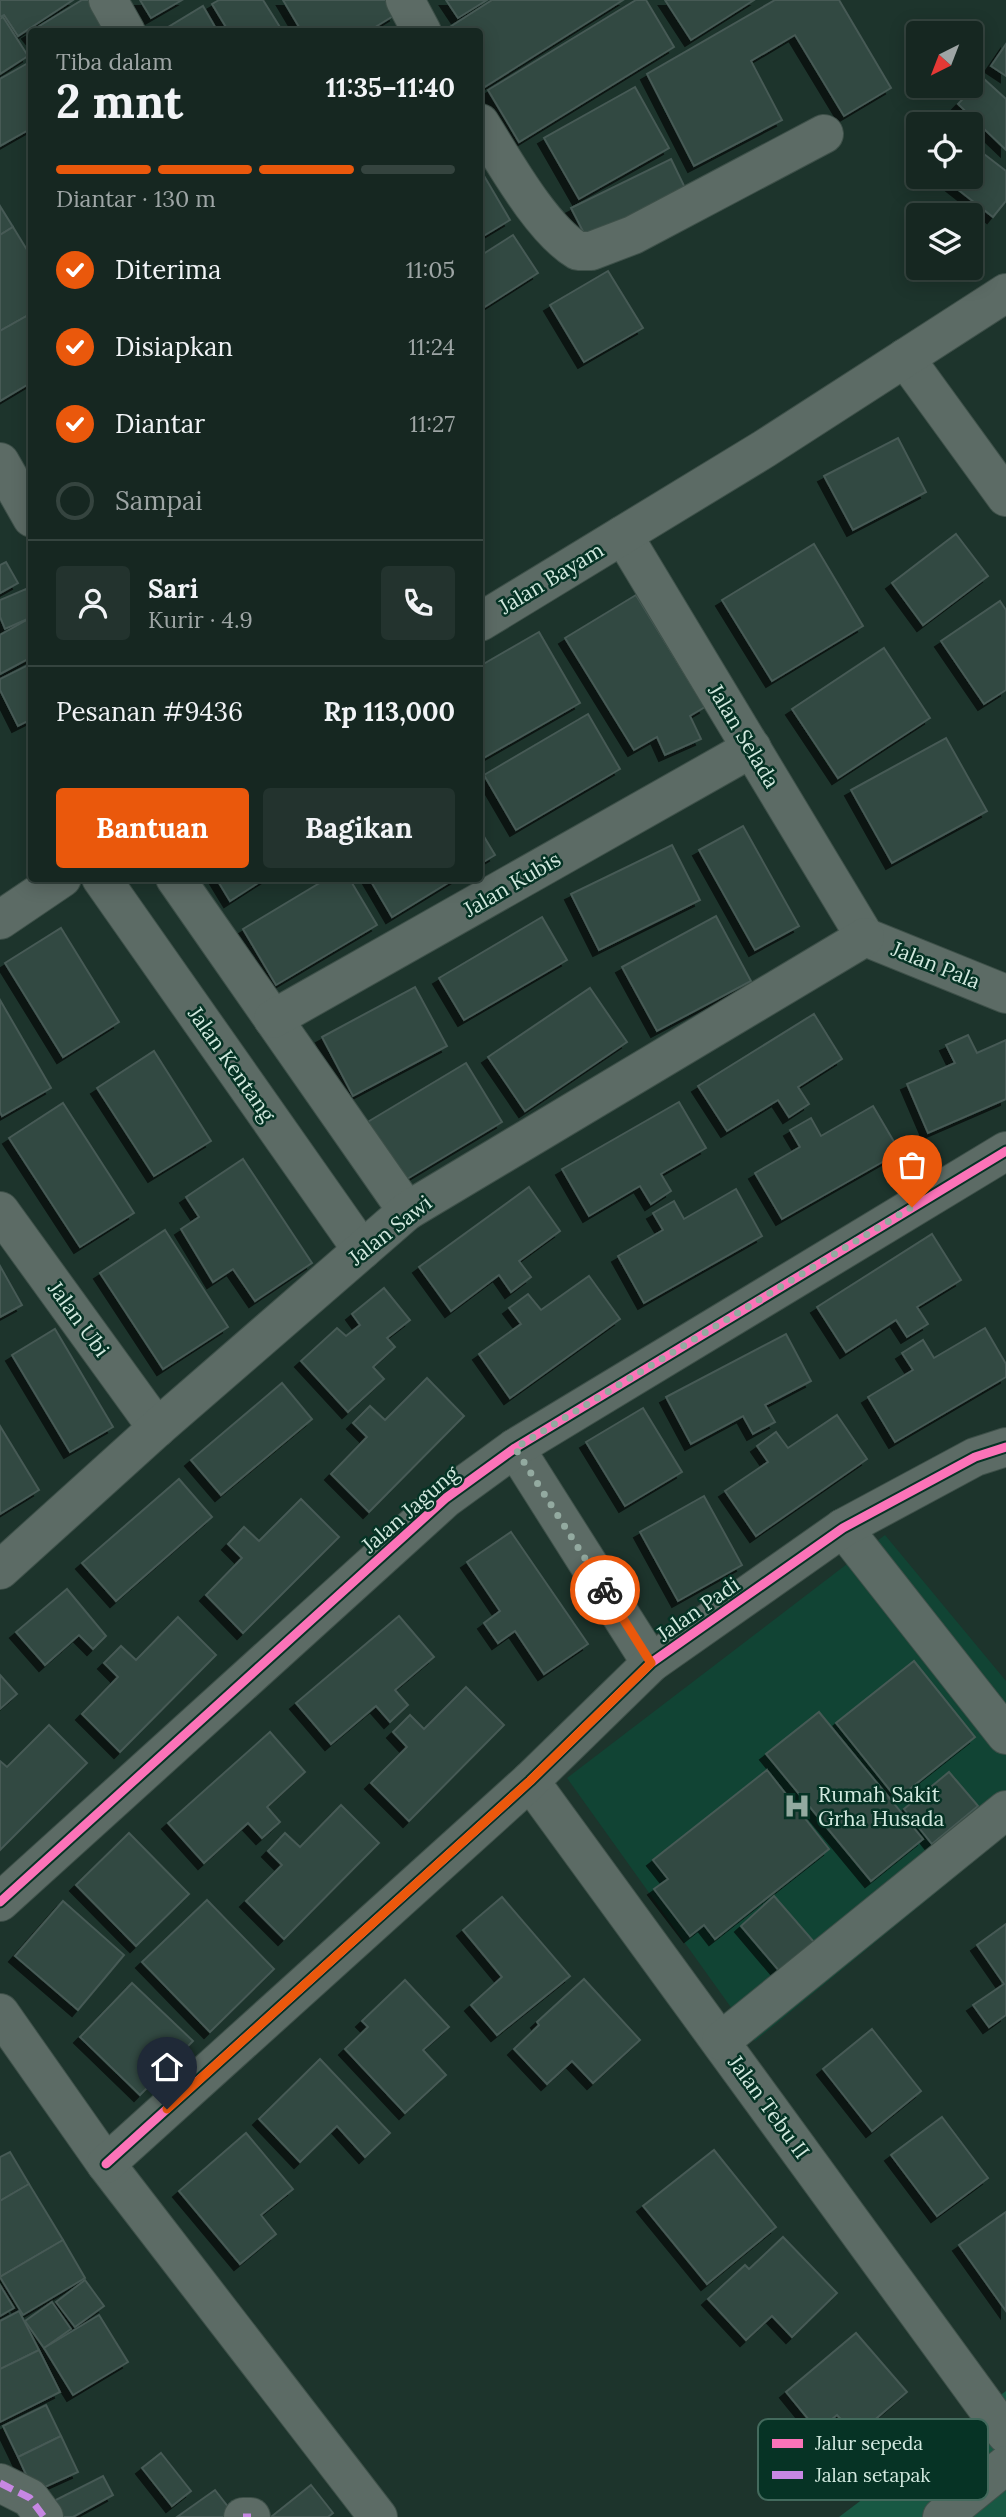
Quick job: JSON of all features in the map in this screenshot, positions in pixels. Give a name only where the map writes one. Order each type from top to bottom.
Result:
[{"type":"street","points":[[108,0],[124,28]]},
{"type":"street","points":[[405,0],[420,28]]},
{"type":"street","points":[[483,128],[514,178],[556,233],[578,251],[591,251],[633,235],[824,134]]},
{"type":"street","name":"Jalan Bayam","points":[[483,620],[1006,293]]},
{"type":"street","points":[[905,358],[1006,497]]},
{"type":"street","points":[[0,462],[28,510]]},
{"type":"street","name":"Jalan Selada","points":[[623,535],[865,937]]},
{"type":"street","name":"Jalan Kubis","points":[[273,1019],[752,748]]},
{"type":"street","points":[[0,920],[56,882]]},
{"type":"street","name":"Jalan Kentang","points":[[104,882],[362,1250]]},
{"type":"street","points":[[178,882],[407,1211]]},
{"type":"street","name":"Jalan Pala","points":[[865,937],[1006,994]]},
{"type":"street","name":"Jalan Sawi","points":[[0,1570],[157,1428],[407,1211],[865,937]]},
{"type":"street","name":"Jalan Jagung","points":[[0,1902],[446,1498],[515,1448],[1006,1151]]},
{"type":"street","name":"Jalan Ubi","points":[[0,1211],[157,1428]]},
{"type":"street","name":"Jalan Padi","points":[[106,2164],[530,1781],[651,1663],[843,1528],[975,1457],[1006,1447]]},
{"type":"street","points":[[515,1448],[651,1663]]},
{"type":"street","points":[[843,1528],[1006,1735]]},
{"type":"street","name":"Jalan Tebu II","points":[[530,1781],[1006,2434]]},
{"type":"street","points":[[721,2042],[1006,1810]]},
{"type":"street","points":[[0,2012],[106,2164],[378,2517]]},
{"type":"street","points":[[988,2480],[1006,2465]]},
{"type":"street","points":[[0,2483],[30,2498],[44,2517]]},
{"type":"street","points":[[942,2517],[963,2500]]},
{"type":"street","points":[[243,2517],[251,2517]]},
{"type":"shaded area","name":"Rumah Sakit Grha Husada","points":[[885,1535],[1006,1681],[1006,1835],[755,2041],[567,1778]]},
{"type":"shaded area","points":[[1006,2391],[1006,2517],[839,2517],[862,2500],[988,2500],[988,2419],[969,2419]]},
{"type":"building","points":[[0,0],[73,0],[18,36],[4,15],[0,17]]},
{"type":"building","points":[[82,0],[95,0],[112,28],[36,28]]},
{"type":"building","points":[[140,0],[182,0],[151,18]]},
{"type":"building","points":[[219,0],[263,0],[280,28],[227,28],[212,4]]},
{"type":"building","points":[[283,0],[386,0],[395,15],[374,28],[300,28]]},
{"type":"building","points":[[446,0],[487,0],[458,18]]},
{"type":"building","points":[[492,0],[623,0],[483,88],[483,28],[448,28]]},
{"type":"building","points":[[636,0],[646,0],[674,47],[519,142],[488,90]]},
{"type":"building","points":[[665,0],[754,0],[691,40]]},
{"type":"building","points":[[775,0],[839,0],[891,88],[844,116],[795,35],[751,61],[782,120],[694,166],[647,74]]},
{"type":"building","points":[[203,6],[216,28],[167,28]]},
{"type":"building","points":[[3,17],[28,56],[0,74],[0,19]]},
{"type":"building","points":[[1006,44],[1006,76],[991,66]]},
{"type":"building","points":[[28,63],[28,130],[0,146],[0,79]]},
{"type":"building","points":[[984,79],[1006,99],[1006,150],[983,128],[983,112],[966,112],[958,104],[964,98],[984,98]]},
{"type":"building","points":[[635,87],[669,148],[579,199],[544,138]]},
{"type":"building","points":[[983,153],[1006,171],[1006,201],[993,217],[983,209],[983,203],[975,203],[957,189],[983,189]]},
{"type":"building","points":[[671,159],[688,194],[589,243],[571,208]]},
{"type":"building","points":[[483,174],[510,220],[483,236]]},
{"type":"building","points":[[0,206],[13,227],[0,235]]},
{"type":"building","points":[[13,227],[28,251],[28,315],[0,331],[0,235]]},
{"type":"building","points":[[513,235],[538,273],[483,308],[483,254]]},
{"type":"building","points":[[608,271],[643,328],[584,362],[550,305]]},
{"type":"building","points":[[28,315],[28,384],[0,401],[0,331]]},
{"type":"building","points":[[898,438],[926,492],[853,530],[824,476]]},
{"type":"building","points":[[956,534],[988,576],[923,625],[892,583]]},
{"type":"building","points":[[814,544],[863,626],[772,681],[722,600]]},
{"type":"building","points":[[6,562],[18,583],[0,593],[0,565]]},
{"type":"building","points":[[26,589],[28,619],[5,629],[0,617],[0,600]]},
{"type":"building","points":[[636,595],[705,707],[690,716],[701,739],[665,755],[657,737],[634,750],[565,638]]},
{"type":"building","points":[[1000,601],[1006,610],[1006,690],[984,704],[941,641]]},
{"type":"building","points":[[28,619],[28,659],[0,674],[0,635]]},
{"type":"building","points":[[539,632],[580,703],[483,758],[483,664]]},
{"type":"building","points":[[884,648],[930,718],[838,778],[792,709]]},
{"type":"building","points":[[28,665],[28,721],[18,726],[0,690],[0,679]]},
{"type":"building","points":[[588,714],[620,769],[516,830],[484,775]]},
{"type":"building","points":[[946,738],[987,811],[892,863],[851,790]]},
{"type":"building","points":[[743,826],[799,926],[755,950],[699,850]]},
{"type":"building","points":[[483,835],[495,855],[483,862]]},
{"type":"building","points":[[672,845],[700,900],[599,950],[571,894]]},
{"type":"building","points":[[218,882],[260,882],[230,901]]},
{"type":"building","points":[[321,882],[351,882],[377,925],[276,985],[243,929]]},
{"type":"building","points":[[371,882],[449,882],[392,917]]},
{"type":"building","points":[[716,916],[751,981],[657,1031],[622,967]]},
{"type":"building","points":[[542,917],[567,960],[464,1020],[439,978]]},
{"type":"building","points":[[61,928],[119,1022],[63,1057],[5,963]]},
{"type":"building","points":[[415,987],[447,1046],[353,1096],[322,1037]]},
{"type":"building","points":[[590,988],[627,1042],[525,1111],[488,1057]]},
{"type":"building","points":[[0,1000],[51,1088],[2,1116],[0,1112]]},
{"type":"building","points":[[814,1014],[842,1059],[798,1087],[809,1104],[789,1117],[778,1100],[727,1131],[698,1086]]},
{"type":"building","points":[[968,1035],[977,1053],[1006,1040],[1006,1099],[928,1133],[907,1084],[955,1063],[946,1045]]},
{"type":"building","points":[[154,1051],[211,1141],[154,1176],[97,1088]]},
{"type":"building","points":[[466,1063],[502,1122],[397,1185],[361,1126]]},
{"type":"building","points":[[679,1102],[706,1148],[661,1174],[671,1191],[651,1204],[640,1186],[589,1216],[562,1169]]},
{"type":"building","points":[[63,1103],[134,1213],[80,1247],[9,1138]]},
{"type":"building","points":[[873,1106],[900,1152],[782,1219],[755,1173],[800,1147],[790,1130],[811,1118],[821,1136]]},
{"type":"building","points":[[243,1159],[312,1263],[255,1301],[233,1269],[213,1282],[181,1229],[199,1217],[186,1197]]},
{"type":"building","points":[[529,1187],[560,1231],[519,1261],[531,1277],[511,1292],[499,1275],[451,1311],[419,1267]]},
{"type":"building","points":[[736,1189],[762,1236],[644,1303],[618,1256],[663,1230],[653,1213],[674,1201],[684,1219]]},
{"type":"building","points":[[165,1230],[228,1327],[163,1369],[100,1273]]},
{"type":"building","points":[[932,1234],[961,1280],[917,1307],[928,1324],[907,1337],[896,1320],[846,1352],[817,1307]]},
{"type":"building","points":[[0,1266],[22,1305],[0,1317]]},
{"type":"building","points":[[589,1276],[620,1319],[510,1398],[479,1354],[521,1324],[509,1308],[528,1294],[541,1310]]},
{"type":"building","points":[[384,1288],[410,1320],[387,1338],[395,1347],[373,1367],[384,1379],[348,1412],[301,1361],[337,1328],[346,1336],[360,1325],[352,1314]]},
{"type":"building","points":[[985,1328],[1006,1364],[1006,1377],[895,1442],[868,1397],[913,1370],[902,1353],[923,1340],[934,1358]]},
{"type":"building","points":[[55,1329],[113,1427],[70,1452],[12,1355]]},
{"type":"building","points":[[786,1334],[811,1381],[765,1405],[775,1422],[753,1434],[743,1416],[691,1444],[666,1397]]},
{"type":"building","points":[[427,1378],[464,1416],[369,1512],[331,1474],[367,1437],[353,1423],[370,1406],[385,1420]]},
{"type":"building","points":[[282,1383],[312,1419],[221,1495],[191,1460]]},
{"type":"building","points":[[643,1408],[682,1472],[625,1506],[586,1442]]},
{"type":"building","points":[[837,1415],[867,1459],[756,1536],[725,1491],[768,1462],[757,1446],[776,1432],[788,1448]]},
{"type":"building","points":[[0,1426],[39,1490],[0,1514]]},
{"type":"building","points":[[179,1479],[212,1517],[116,1601],[82,1563]]},
{"type":"building","points":[[704,1496],[742,1565],[678,1601],[640,1532]]},
{"type":"building","points":[[301,1499],[339,1537],[243,1633],[206,1595],[242,1558],[228,1544],[244,1527],[259,1541]]},
{"type":"building","points":[[511,1532],[588,1644],[544,1674],[515,1631],[498,1643],[484,1623],[500,1611],[467,1562]]},
{"type":"building","points":[[67,1589],[106,1636],[93,1649],[79,1635],[45,1665],[16,1632]]},
{"type":"building","points":[[399,1616],[434,1657],[395,1690],[408,1705],[390,1722],[376,1706],[331,1744],[296,1703]]},
{"type":"building","points":[[178,1617],[216,1655],[120,1752],[82,1714],[118,1677],[104,1663],[121,1646],[136,1660]]},
{"type":"building","points":[[914,1661],[975,1737],[897,1799],[836,1723]]},
{"type":"building","points":[[0,1675],[17,1694],[0,1709]]},
{"type":"building","points":[[466,1687],[504,1725],[409,1821],[371,1783],[407,1747],[393,1732],[410,1715],[424,1729]]},
{"type":"building","points":[[819,1712],[923,1839],[871,1881],[766,1754]]},
{"type":"building","points":[[49,1725],[87,1763],[0,1850],[0,1761],[7,1767]]},
{"type":"building","points":[[270,1732],[305,1772],[267,1807],[280,1822],[262,1838],[248,1823],[204,1863],[168,1823]]},
{"type":"building","points":[[767,1770],[829,1849],[715,1939],[704,1925],[690,1936],[654,1889],[668,1879],[653,1860]]},
{"type":"building","points":[[949,1772],[978,1806],[932,1844],[904,1809]]},
{"type":"building","points":[[341,1805],[379,1843],[284,1939],[246,1901],[282,1865],[268,1851],[285,1833],[300,1847]]},
{"type":"building","points":[[129,1833],[189,1894],[136,1946],[76,1885]]},
{"type":"building","points":[[774,1896],[820,1949],[786,1979],[741,1926]]},
{"type":"building","points":[[502,1897],[570,1976],[497,2035],[471,2005],[502,1977],[463,1930]]},
{"type":"building","points":[[207,1900],[274,1969],[210,2032],[142,1962]]},
{"type":"building","points":[[63,1901],[124,1955],[78,2010],[15,1956]]},
{"type":"building","points":[[1006,1924],[1006,2015],[989,2027],[973,2005],[1004,1984],[977,1945]]},
{"type":"building","points":[[584,1979],[640,2040],[593,2083],[572,2061],[547,2084],[514,2049],[539,2025],[537,2022]]},
{"type":"building","points":[[405,1980],[449,2027],[423,2050],[446,2075],[405,2113],[345,2049],[368,2027],[362,2021]]},
{"type":"building","points":[[132,1983],[193,2041],[140,2095],[80,2037]]},
{"type":"building","points":[[872,2029],[921,2091],[872,2131],[823,2069]]},
{"type":"building","points":[[320,2059],[390,2133],[365,2157],[337,2126],[300,2162],[259,2119]]},
{"type":"building","points":[[942,2117],[988,2178],[937,2216],[891,2155]]},
{"type":"building","points":[[246,2133],[293,2189],[261,2215],[276,2234],[240,2264],[179,2191]]},
{"type":"building","points":[[714,2150],[776,2227],[707,2284],[643,2206]]},
{"type":"building","points":[[10,2152],[29,2184],[0,2201],[0,2157]]},
{"type":"building","points":[[29,2184],[63,2240],[0,2277],[0,2201]]},
{"type":"building","points":[[1006,2212],[1006,2311],[959,2245]]},
{"type":"building","points":[[783,2237],[837,2293],[792,2337],[772,2316],[746,2340],[708,2299],[745,2265],[749,2269]]},
{"type":"building","points":[[63,2240],[85,2278],[23,2315],[0,2277]]},
{"type":"building","points":[[85,2280],[104,2306],[75,2327],[56,2302]]},
{"type":"building","points":[[0,2285],[14,2308],[0,2316]]},
{"type":"building","points":[[52,2302],[71,2329],[44,2348],[25,2321]]},
{"type":"building","points":[[19,2311],[39,2350],[0,2369],[0,2321]]},
{"type":"building","points":[[99,2315],[128,2362],[73,2395],[44,2348]]},
{"type":"building","points":[[856,2333],[907,2392],[876,2419],[841,2419],[837,2415],[832,2419],[808,2419],[786,2392]]},
{"type":"building","points":[[39,2350],[60,2392],[0,2422],[0,2369]]},
{"type":"building","points":[[46,2405],[61,2436],[18,2457],[3,2426]]},
{"type":"building","points":[[61,2436],[78,2472],[34,2492],[18,2457]]},
{"type":"building","points":[[161,2453],[191,2491],[172,2506],[142,2468]]},
{"type":"building","points":[[103,2476],[113,2495],[73,2517],[50,2517],[44,2506]]},
{"type":"building","points":[[311,2485],[333,2513],[328,2517],[271,2517]]},
{"type":"building","points":[[215,2490],[236,2517],[177,2517]]},
{"type":"marked path","points":[[0,2483],[30,2498],[44,2517]]},
{"type":"marked path","points":[[243,2517],[251,2517]]},
{"type":"cycle path","points":[[0,1902],[446,1498],[515,1448],[1006,1151]]},
{"type":"cycle path","points":[[106,2164],[530,1781],[651,1663],[843,1528],[975,1457],[1006,1447]]},
{"type":"way so far","points":[[605,1590],[515,1448],[912,1207]]},
{"type":"place","name":"Rumah Sakit Grha Husada","points":[[797,1806]]},
{"type":"route","points":[[167,2109],[530,1781],[651,1663],[605,1590]]}]
